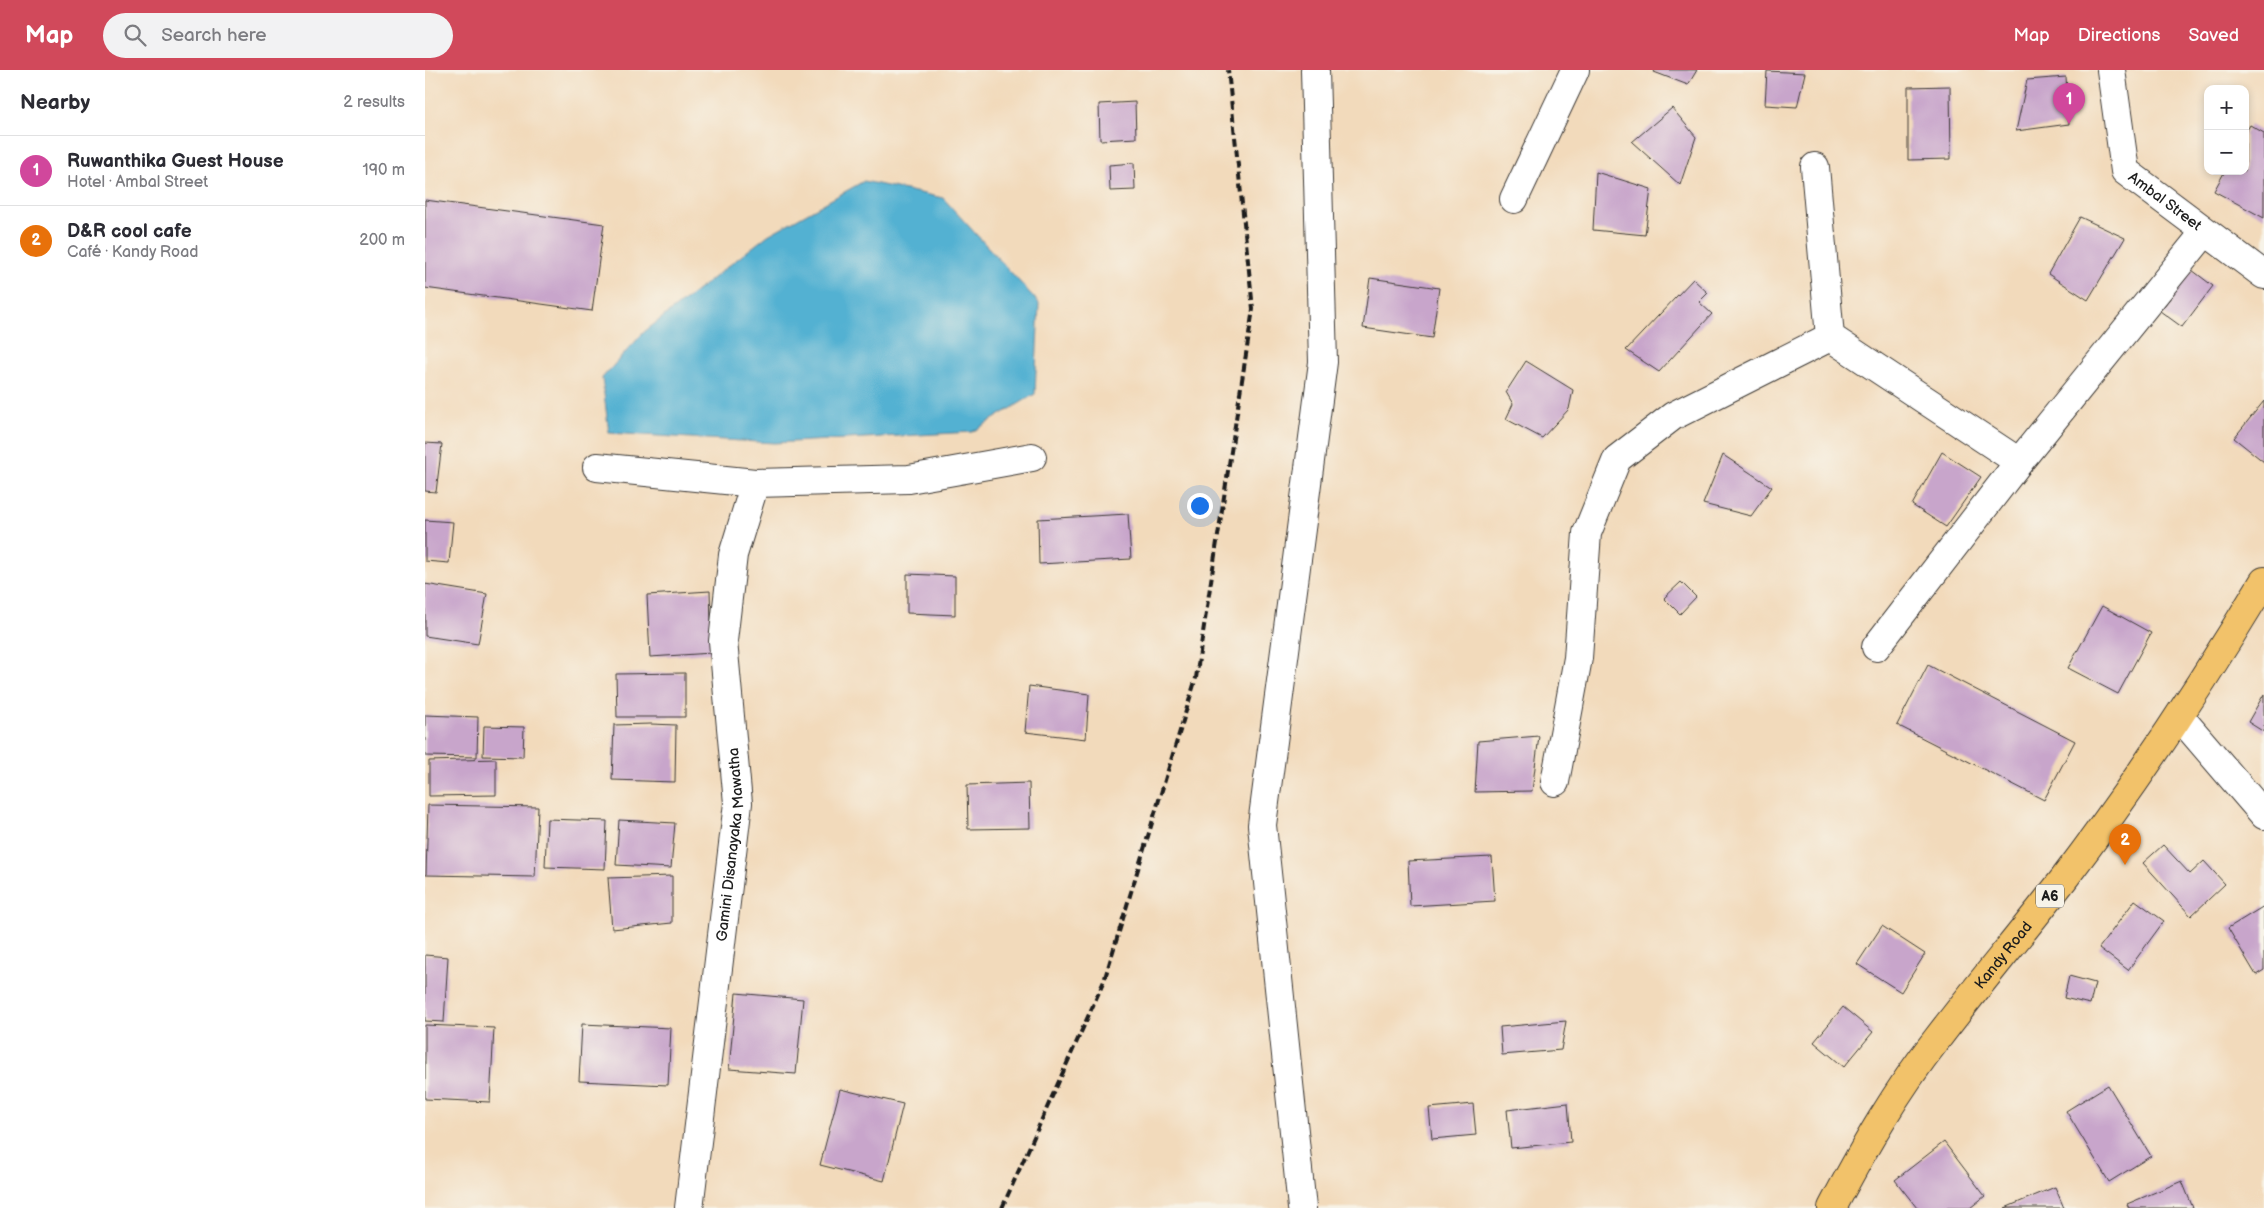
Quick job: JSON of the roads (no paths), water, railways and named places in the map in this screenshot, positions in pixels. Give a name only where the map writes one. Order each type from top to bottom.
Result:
[{"type":"highway","name":"Kandy Road","points":[[1832,1208],[1858,1159],[1935,1040],[2097,835],[2180,717],[2264,581]]},
{"type":"street","points":[[1302,1208],[1262,825],[1323,362],[1315,70]]},
{"type":"street","points":[[1513,199],[1575,70]]},
{"type":"street","name":"Ambal Street","points":[[2111,70],[2125,171],[2264,275]]},
{"type":"street","points":[[1815,167],[1830,337]]},
{"type":"street","points":[[1876,647],[2019,462],[2205,232]]},
{"type":"street","points":[[1830,337],[2019,462]]},
{"type":"street","points":[[1555,782],[1578,658],[1587,533],[1617,459],[1673,416],[1830,337]]},
{"type":"street","points":[[597,467],[755,483],[909,479],[1032,457]]},
{"type":"street","name":"Gamini Disanayaka Mawatha","points":[[689,1208],[738,803],[723,641],[733,555],[755,483]]},
{"type":"street","points":[[2180,717],[2264,814]]},
{"type":"water","points":[[864,181],[943,198],[1039,303],[1035,394],[972,432],[774,443],[609,433],[602,378],[644,332],[768,235]]},
{"type":"railway","points":[[1002,1208],[1104,981],[1196,678],[1253,309],[1228,70]]},
{"type":"place","name":"Ruwanthika Guest House","points":[[2069,124]]},
{"type":"place","name":"D&R cool cafe","points":[[2125,865]]}]
